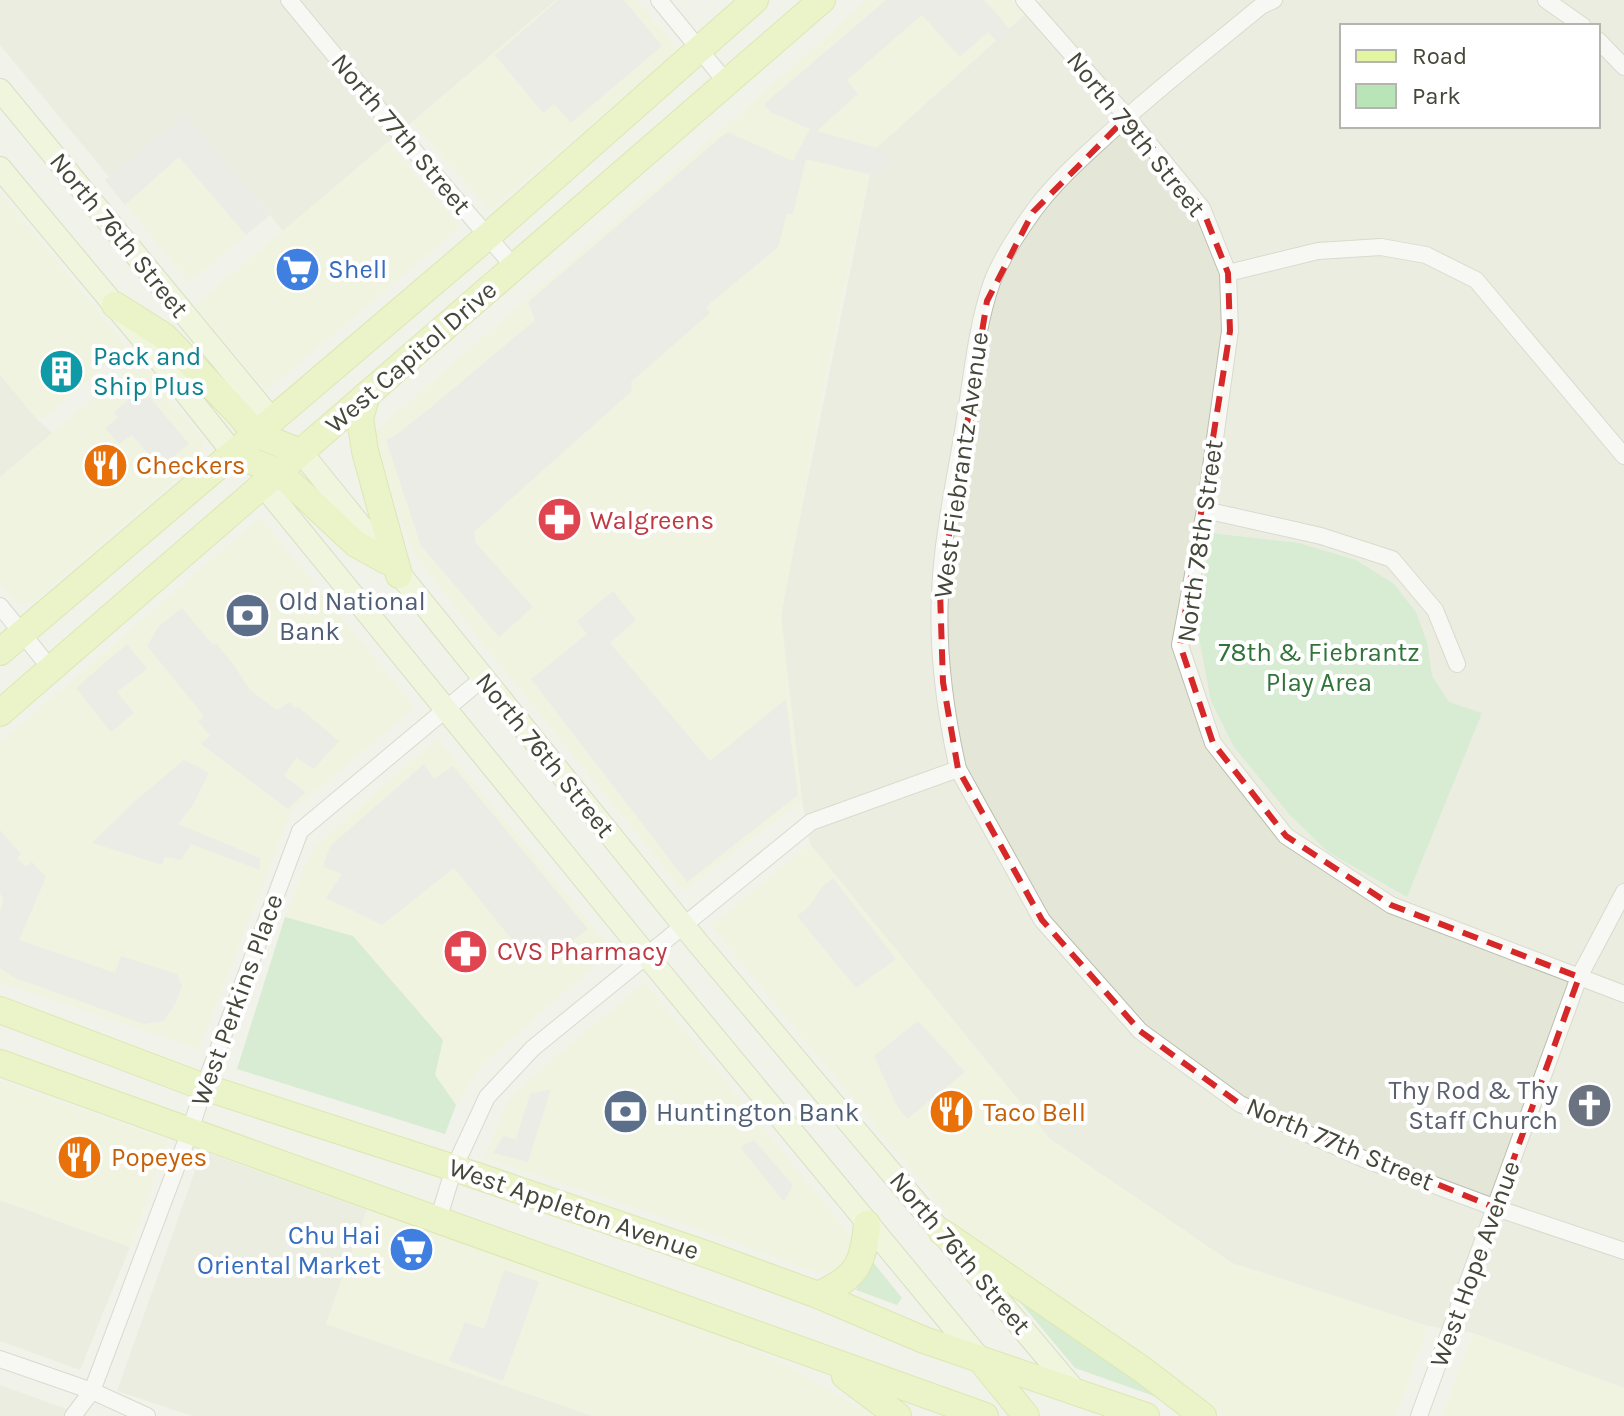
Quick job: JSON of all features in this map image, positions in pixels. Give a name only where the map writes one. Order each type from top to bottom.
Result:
[{"type":"main road","name":"West Capitol Drive","points":[[0,652],[488,236],[755,0]]},
{"type":"main road","name":"West Capitol Drive","points":[[0,713],[822,0]]},
{"type":"main road","name":"North 76th Street","points":[[0,90],[264,427],[301,452],[684,926],[1095,1416]]},
{"type":"main road","name":"North 76th Street","points":[[0,168],[234,454],[271,478],[446,708],[1026,1416]]},
{"type":"main road","points":[[115,305],[164,336],[240,415],[264,427]]},
{"type":"main road","points":[[367,395],[360,418],[393,568]]},
{"type":"main road","points":[[271,478],[356,544],[393,568]]},
{"type":"main road","name":"West Appleton Avenue","points":[[0,1010],[204,1087],[706,1254],[818,1295],[924,1340],[1146,1416]]},
{"type":"main road","points":[[0,1063],[985,1416]]},
{"type":"main road","points":[[818,1295],[838,1286],[854,1271],[863,1253],[867,1224]]},
{"type":"main road","points":[[942,1232],[1131,1361],[1203,1416]]},
{"type":"main road","points":[[823,1359],[898,1416]]},
{"type":"street","name":"North 77th Street","points":[[289,0],[514,267]]},
{"type":"street","points":[[659,0],[726,82]]},
{"type":"street","name":"North 79th Street","points":[[1024,0],[1202,208],[1228,273]]},
{"type":"street","name":"West Fiebrantz Avenue","points":[[958,769],[943,682],[940,591],[981,323],[993,280],[1033,212],[1056,183],[1127,117],[1261,6],[1274,0]]},
{"type":"street","points":[[1546,0],[1580,24]]},
{"type":"street","points":[[1600,42],[1624,67]]},
{"type":"street","points":[[1228,273],[1318,251],[1381,247],[1426,255],[1476,280],[1624,456]]},
{"type":"street","name":"North 78th Street","points":[[1228,273],[1230,331],[1205,510],[1180,645],[1213,743],[1286,836],[1391,905],[1624,994]]},
{"type":"street","points":[[1205,510],[1321,536],[1392,559],[1435,610],[1457,664]]},
{"type":"street","points":[[0,606],[51,669]]},
{"type":"street","name":"West Perkins Place","points":[[92,1391],[300,831],[482,679]]},
{"type":"street","name":"North 77th Street","points":[[958,769],[1042,920],[1140,1031],[1240,1104],[1364,1159],[1624,1251]]},
{"type":"street","points":[[438,1220],[454,1168],[487,1097],[533,1048],[811,822],[958,769]]},
{"type":"street","name":"West Hope Avenue","points":[[1419,1416],[1579,977],[1624,892]]},
{"type":"street","points":[[0,1359],[92,1391],[147,1416]]},
{"type":"street","points":[[73,1416],[92,1391]]},
{"type":"highlighted area","points":[[1127,117],[1202,208],[1228,273],[1230,331],[1180,645],[1213,743],[1286,836],[1391,905],[1579,977],[1496,1208],[1240,1104],[1140,1031],[1042,920],[958,769],[943,682],[940,591],[987,301],[1033,212]]},
{"type":"shaded area","points":[[0,0],[556,0],[283,231],[185,114],[109,177],[0,45]]},
{"type":"shaded area","points":[[556,0],[637,0],[679,50],[490,210],[412,122]]},
{"type":"shaded area","points":[[558,0],[624,0],[662,46],[571,123],[554,104],[543,113],[495,55]]},
{"type":"shaded area","points":[[866,0],[1012,0],[1025,14],[875,149],[831,349],[781,616],[802,800],[683,891],[481,642],[411,549],[373,433]]},
{"type":"shaded area","points":[[886,0],[984,0],[1012,31],[999,43],[988,32],[960,57],[922,15],[847,80],[858,94],[817,131],[891,152],[880,177],[806,159],[793,214],[787,214],[778,247],[706,307],[710,313],[631,382],[632,391],[475,531],[475,542],[533,607],[499,637],[421,546],[386,440],[429,409],[535,320],[528,302],[727,132],[793,161],[810,129],[770,112],[764,104]]},
{"type":"shaded area","points":[[1041,0],[1624,0],[1624,1388],[1473,1333],[1428,1326],[1232,1263],[1050,1139],[810,844],[780,616],[875,149]]},
{"type":"shaded area","points":[[185,113],[270,215],[189,282],[105,180]]},
{"type":"shaded area","points":[[185,113],[270,215],[246,235],[179,157],[125,205],[105,180]]},
{"type":"shaded area","points":[[388,142],[460,227],[266,391],[194,306]]},
{"type":"shaded area","points":[[0,192],[125,344],[124,350],[42,419],[36,418],[0,375]]},
{"type":"shaded area","points":[[139,360],[203,439],[203,455],[34,601],[18,603],[0,582],[0,477]]},
{"type":"shaded area","points":[[0,375],[52,433],[0,477]]},
{"type":"shaded area","points":[[142,388],[189,444],[160,468],[132,435],[119,444],[105,428],[118,418],[114,412]]},
{"type":"shaded area","points":[[260,517],[415,708],[291,811],[199,1049],[0,982],[0,743]]},
{"type":"shaded area","points":[[613,591],[636,620],[610,643],[710,761],[786,699],[798,795],[687,882],[531,679],[587,634],[577,621]]},
{"type":"shaded area","points":[[182,608],[213,645],[216,643],[250,690],[277,710],[290,702],[339,741],[314,769],[296,758],[284,776],[306,792],[288,809],[201,744],[210,736],[198,721],[204,716],[147,646],[159,626]]},
{"type":"shaded area","points":[[127,644],[147,669],[117,692],[134,713],[111,732],[76,688]]},
{"type":"shaded area","points":[[437,739],[612,950],[485,1062],[456,1105],[434,1075],[353,936],[285,917],[313,848]]},
{"type":"shaded area","points":[[184,760],[209,773],[193,805],[178,824],[260,858],[260,870],[191,844],[181,860],[165,857],[162,865],[92,843]]},
{"type":"shaded area","points":[[424,764],[434,779],[453,766],[588,929],[553,956],[539,937],[522,952],[454,868],[382,925],[326,898],[342,874],[323,867],[330,846]]},
{"type":"shaded area","points":[[0,830],[21,854],[17,858],[26,867],[32,862],[46,877],[19,940],[115,973],[121,956],[177,974],[182,986],[164,1021],[144,1024],[15,978],[0,968],[0,912],[3,899],[0,893]]},
{"type":"shaded area","points":[[810,844],[1050,1139],[1232,1263],[1428,1326],[1396,1416],[1222,1416],[957,1226],[711,926]]},
{"type":"shaded area","points":[[833,878],[896,959],[856,988],[797,916],[809,907],[821,888]]},
{"type":"shaded area","points":[[645,982],[849,1233],[852,1250],[841,1270],[816,1272],[668,1218],[484,1158],[506,1103],[549,1062]]},
{"type":"shaded area","points":[[918,1021],[965,1072],[907,1119],[897,1106],[874,1056]]},
{"type":"shaded area","points":[[0,1081],[168,1140],[130,1247],[0,1200]]},
{"type":"shaded area","points":[[551,1089],[528,1162],[493,1153],[503,1136],[516,1139],[530,1094]]},
{"type":"shaded area","points":[[754,1140],[793,1185],[784,1202],[740,1147]]},
{"type":"shaded area","points":[[202,1151],[367,1210],[326,1324],[593,1416],[192,1416],[117,1391]]},
{"type":"shaded area","points":[[0,1200],[130,1247],[80,1370],[0,1341]]},
{"type":"shaded area","points":[[367,1210],[639,1302],[788,1365],[872,1416],[593,1416],[326,1324]]},
{"type":"shaded area","points":[[504,1270],[539,1282],[503,1381],[449,1361],[465,1322],[484,1329]]},
{"type":"shaded area","points":[[1473,1333],[1624,1388],[1624,1416],[1442,1416]]},
{"type":"shaded area","points":[[0,1385],[47,1402],[87,1416],[0,1416]]},
{"type":"green space","name":"78th & Fiebrantz Play Area","points":[[1211,533],[1299,543],[1356,560],[1394,584],[1416,612],[1427,642],[1432,676],[1449,702],[1482,713],[1407,897],[1328,852],[1289,814],[1234,747],[1211,701],[1196,622]]},
{"type":"green space","points":[[285,917],[353,936],[443,1040],[435,1075],[456,1105],[445,1134],[237,1069]]},
{"type":"green space","points":[[873,1262],[902,1298],[897,1305],[856,1290]]},
{"type":"green space","points":[[1010,1290],[1171,1402],[1075,1368]]},
{"type":"place","name":"Shell","points":[[297,269]]},
{"type":"place","name":"Pack and Ship Plus","points":[[62,371]]},
{"type":"place","name":"Checkers","points":[[105,465]]},
{"type":"place","name":"Walgreens","points":[[559,520]]},
{"type":"place","name":"Old National Bank","points":[[248,616]]},
{"type":"place","name":"CVS Pharmacy","points":[[466,951]]},
{"type":"place","name":"Thy Rod & Thy Staff Church","points":[[1589,1105]]},
{"type":"place","name":"Huntington Bank","points":[[625,1112]]},
{"type":"place","name":"Taco Bell","points":[[952,1112]]},
{"type":"place","name":"Popeyes","points":[[80,1157]]},
{"type":"place","name":"Chu Hai Oriental Market","points":[[412,1250]]}]
